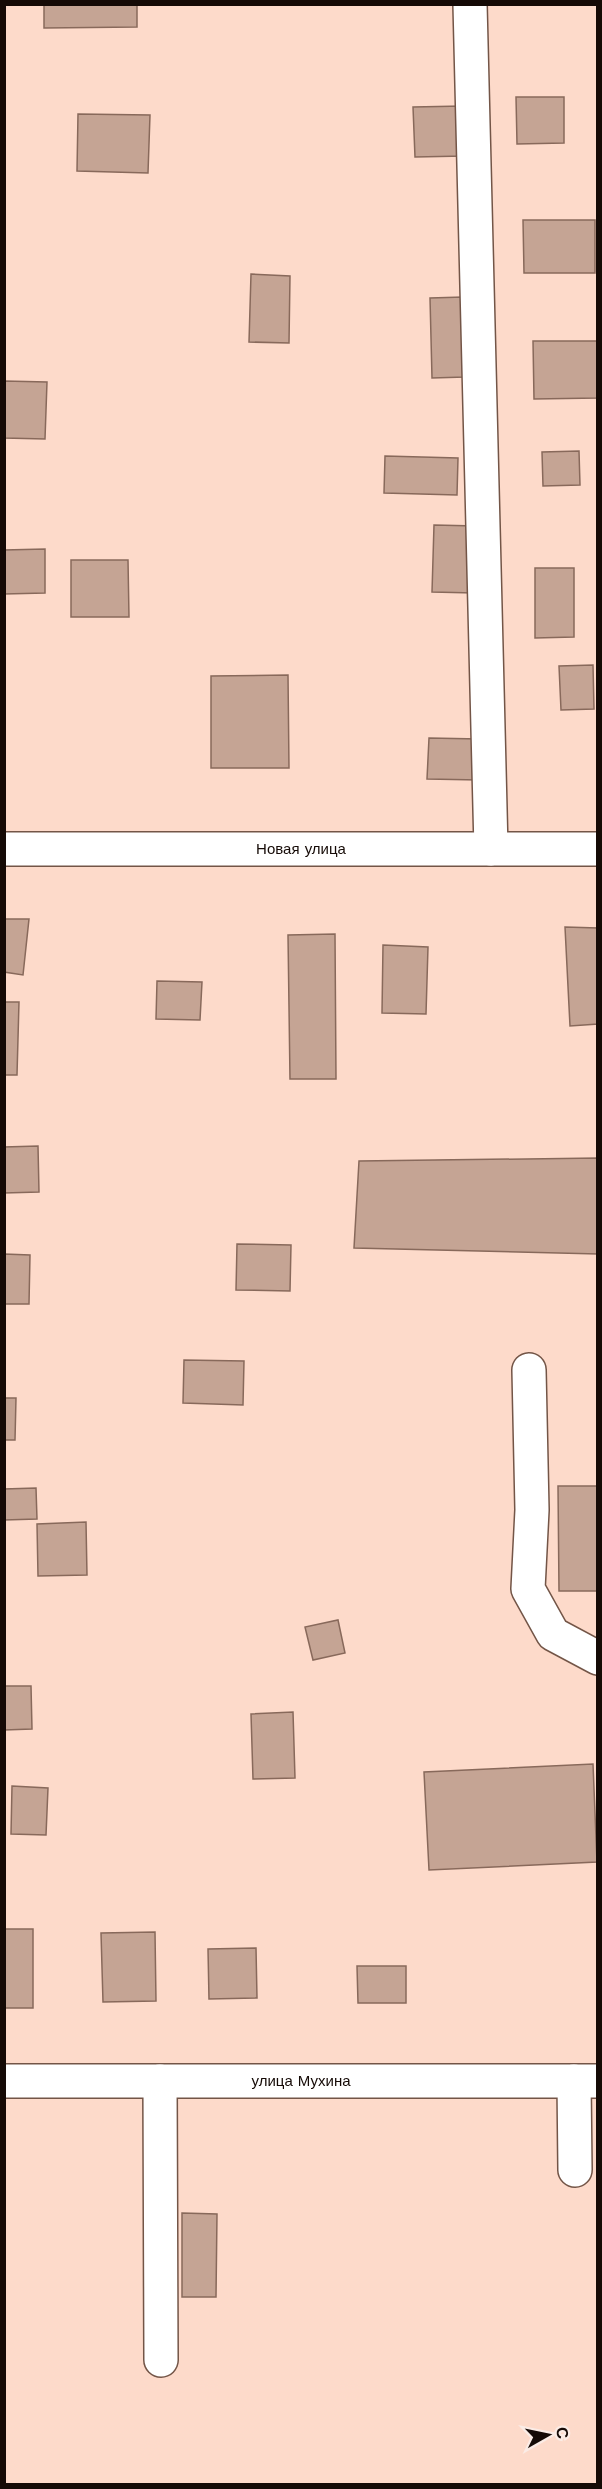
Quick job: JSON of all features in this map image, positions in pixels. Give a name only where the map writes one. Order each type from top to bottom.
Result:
[{"type":"street","points":[[470,4],[491,849]]},
{"type":"street","name":"Новая улица","points":[[4,849],[597,849]]},
{"type":"street","points":[[529,1370],[532,1510],[528,1589],[553,1634],[597,1658]]},
{"type":"street","name":"улица Мухина","points":[[4,2081],[586,2081]]},
{"type":"street","points":[[160,2081],[161,2360]]},
{"type":"street","points":[[576,2170],[586,2081]]},
{"type":"building","points":[[44,4],[137,4],[137,27],[44,28]]},
{"type":"building","points":[[516,97],[564,97],[564,143],[517,144]]},
{"type":"building","points":[[463,106],[464,156],[415,157],[413,107]]},
{"type":"building","points":[[78,114],[150,115],[148,173],[77,171]]},
{"type":"building","points":[[523,220],[595,220],[595,273],[524,273]]},
{"type":"building","points":[[251,274],[290,276],[289,343],[249,342]]},
{"type":"building","points":[[463,297],[465,377],[432,378],[430,298]]},
{"type":"building","points":[[533,341],[598,341],[598,398],[534,399]]},
{"type":"building","points":[[4,381],[47,382],[45,439],[4,438]]},
{"type":"building","points":[[579,451],[580,485],[543,486],[542,452]]},
{"type":"building","points":[[385,456],[458,458],[457,495],[384,493]]},
{"type":"building","points":[[434,525],[476,526],[474,593],[432,592]]},
{"type":"building","points":[[45,549],[45,593],[4,594],[4,550]]},
{"type":"building","points":[[71,560],[128,560],[129,617],[71,617]]},
{"type":"building","points":[[535,568],[574,568],[574,637],[535,638]]},
{"type":"building","points":[[593,665],[594,709],[561,710],[559,666]]},
{"type":"building","points":[[288,675],[289,768],[211,768],[211,676]]},
{"type":"building","points":[[429,738],[479,739],[479,780],[427,779]]},
{"type":"building","points":[[4,919],[29,919],[23,975],[4,972]]},
{"type":"building","points":[[565,927],[598,928],[598,1024],[570,1026]]},
{"type":"building","points":[[335,934],[336,1079],[290,1079],[288,935]]},
{"type":"building","points":[[383,945],[428,947],[426,1014],[382,1013]]},
{"type":"building","points":[[157,981],[202,982],[200,1020],[156,1019]]},
{"type":"building","points":[[4,1002],[19,1002],[17,1075],[4,1075]]},
{"type":"building","points":[[38,1146],[39,1192],[4,1193],[4,1147]]},
{"type":"building","points":[[598,1158],[598,1254],[354,1248],[359,1161]]},
{"type":"building","points":[[237,1244],[291,1245],[290,1291],[236,1290]]},
{"type":"building","points":[[4,1254],[30,1255],[29,1304],[4,1304]]},
{"type":"building","points":[[184,1360],[244,1361],[243,1405],[183,1403]]},
{"type":"building","points":[[4,1398],[16,1398],[15,1440],[4,1440]]},
{"type":"building","points":[[558,1486],[598,1486],[598,1591],[559,1591]]},
{"type":"building","points":[[36,1488],[37,1519],[4,1520],[4,1489]]},
{"type":"building","points":[[86,1522],[87,1575],[38,1576],[37,1524]]},
{"type":"building","points":[[338,1620],[345,1653],[313,1660],[305,1627]]},
{"type":"building","points":[[4,1686],[31,1686],[32,1729],[4,1730]]},
{"type":"building","points":[[293,1712],[295,1778],[253,1779],[251,1714]]},
{"type":"building","points":[[593,1764],[597,1862],[429,1870],[424,1772]]},
{"type":"building","points":[[12,1786],[48,1788],[46,1835],[11,1834]]},
{"type":"building","points":[[4,1929],[33,1929],[33,2008],[4,2008]]},
{"type":"building","points":[[155,1932],[156,2001],[103,2002],[101,1933]]},
{"type":"building","points":[[256,1948],[257,1998],[209,1999],[208,1949]]},
{"type":"building","points":[[357,1966],[406,1966],[406,2003],[358,2003]]},
{"type":"building","points":[[182,2213],[217,2214],[216,2297],[182,2297]]}]
